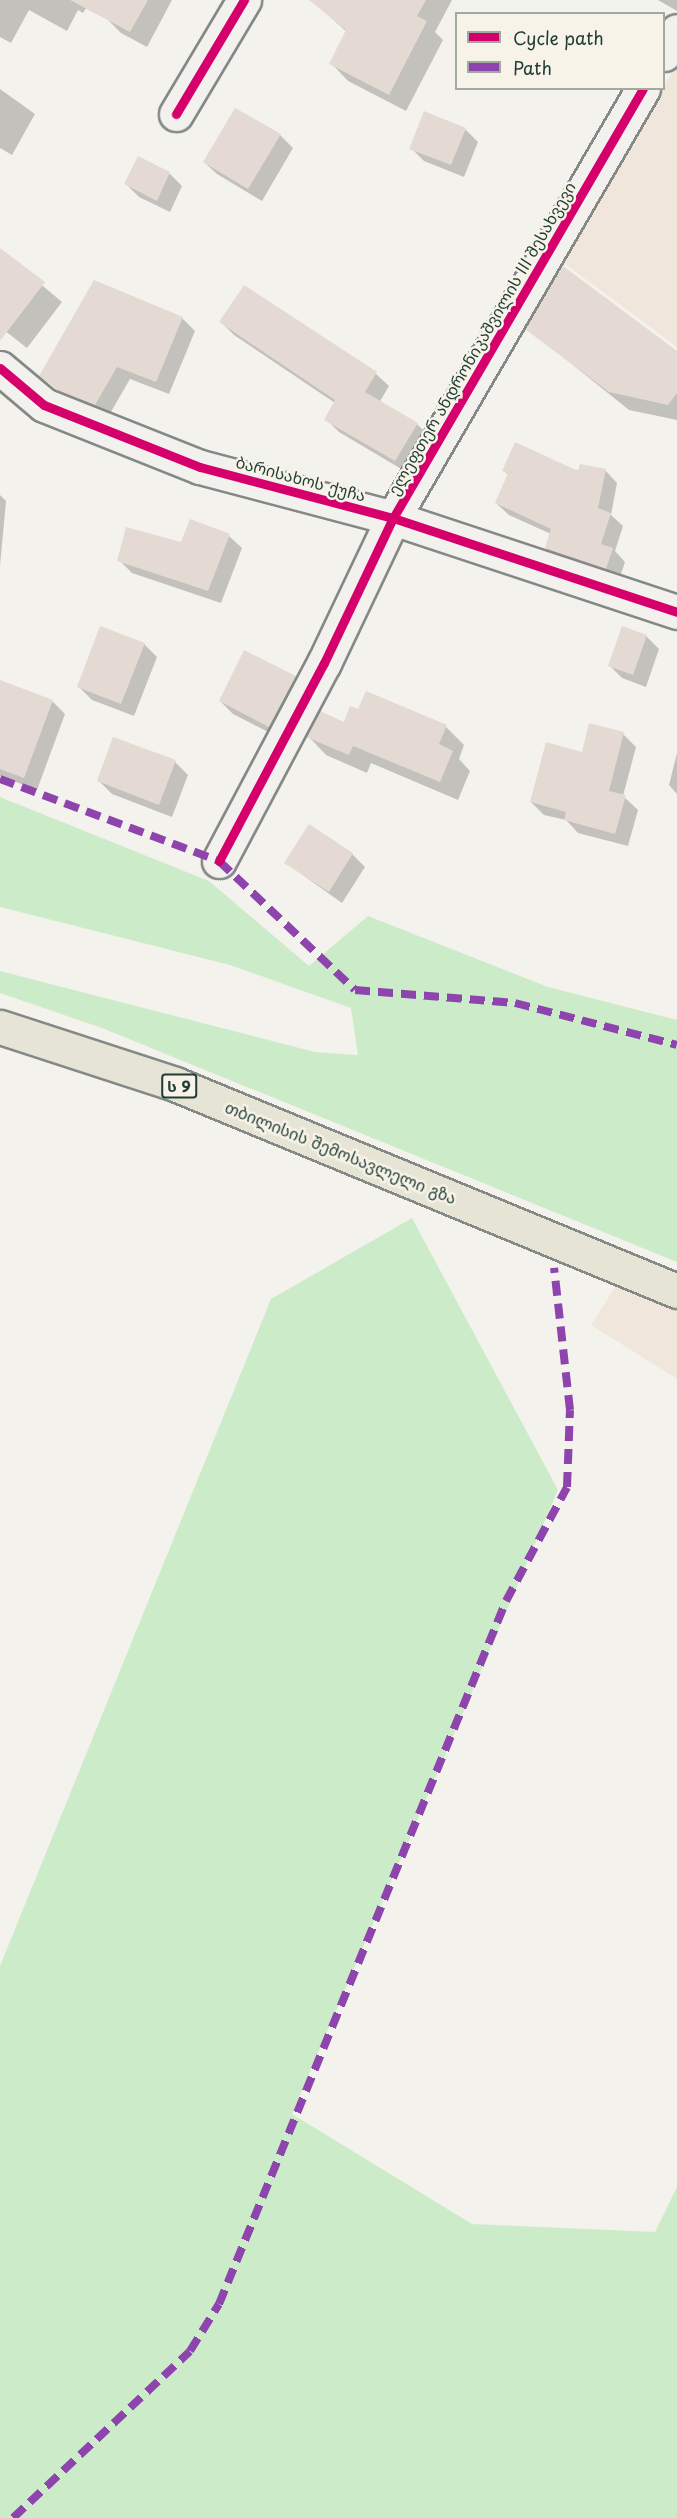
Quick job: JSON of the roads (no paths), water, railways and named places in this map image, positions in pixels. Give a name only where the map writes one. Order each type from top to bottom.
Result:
[{"type":"highway","name":"თბილისის შემოსავლელი გზა","points":[[0,1027],[175,1084],[677,1291]]},
{"type":"street","points":[[176,114],[244,0]]},
{"type":"street","points":[[665,51],[677,31]]},
{"type":"street","name":"ელეფთერ ანდრონიკაშვილის III შესახვევი","points":[[219,861],[324,663],[393,518],[642,90]]},
{"type":"street","name":"ბარისახოს ქუჩა","points":[[0,368],[44,405],[200,467],[393,518],[677,612]]}]
